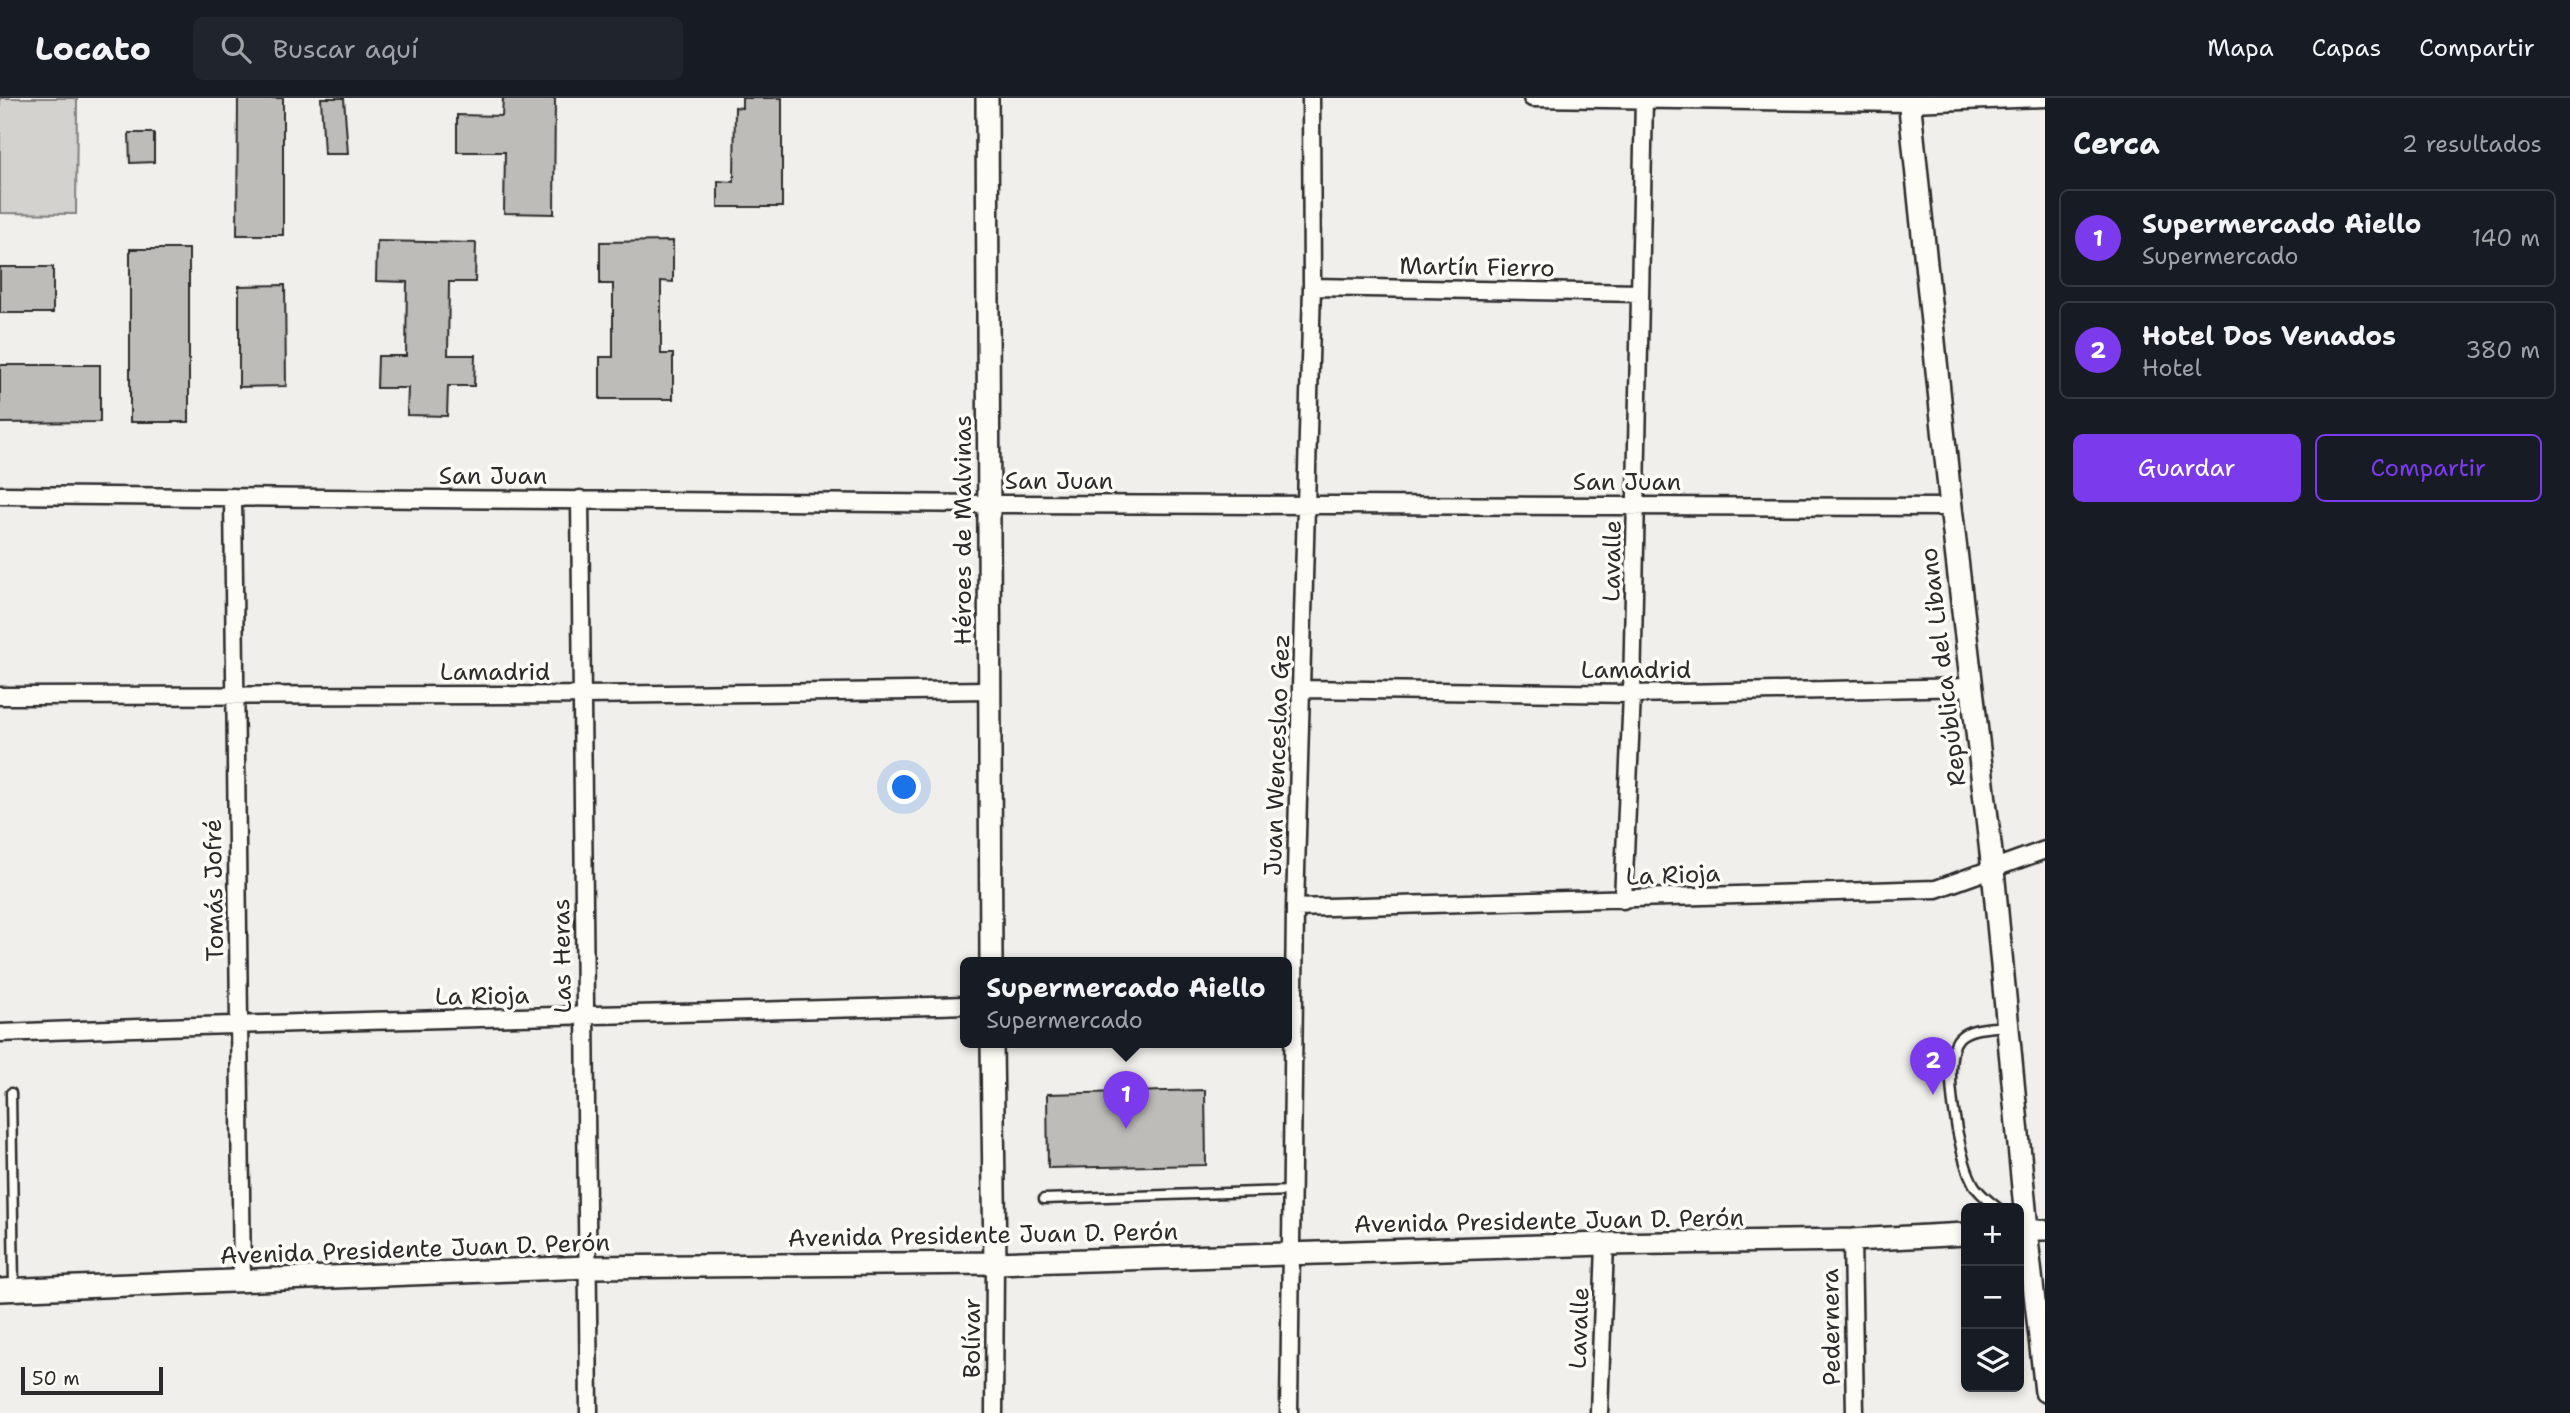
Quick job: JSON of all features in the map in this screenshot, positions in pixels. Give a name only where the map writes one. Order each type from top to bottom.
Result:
[{"type":"main road","name":"Héroes de Malvinas","points":[[987,98],[991,957]]},
{"type":"main road","name":"República del Líbano","points":[[1910,100],[1951,507],[1993,870],[2027,1229]]},
{"type":"main road","points":[[992,1048],[995,1263]]},
{"type":"main road","name":"Avenida Presidente Juan D. Perón","points":[[7,1290],[589,1267],[995,1263],[1605,1244],[1852,1240],[1961,1234]]},
{"type":"street","name":"Juan Wenceslao Gez","points":[[1289,1413],[1295,908],[1312,287],[1311,98]]},
{"type":"street","points":[[1532,98],[2045,98]]},
{"type":"street","name":"Lavalle","points":[[1623,900],[1632,694],[1644,99]]},
{"type":"street","name":"Martín Fierro","points":[[1312,287],[1640,293]]},
{"type":"street","name":"San Juan","points":[[0,495],[990,504],[1951,507]]},
{"type":"street","name":"Tomás Jofré","points":[[233,496],[242,1282]]},
{"type":"street","name":"Las Heras","points":[[580,499],[589,1413]]},
{"type":"street","name":"Lamadrid","points":[[1302,690],[1632,694],[1971,687]]},
{"type":"street","name":"Lamadrid","points":[[0,696],[582,695],[989,690]]},
{"type":"street","name":"La Rioja","points":[[1295,908],[1936,889],[2045,850]]},
{"type":"street","name":"La Rioja","points":[[0,1033],[238,1023],[586,1017],[960,1005]]},
{"type":"street","points":[[2027,1229],[2045,1392]]},
{"type":"street","name":"Pedernera","points":[[1852,1240],[1856,1413]]},
{"type":"street","name":"Lavalle","points":[[1599,1413],[1605,1244]]},
{"type":"street","name":"Bolívar","points":[[994,1413],[995,1263]]},
{"type":"lane","points":[[1993,1203],[1972,1183],[1963,1154],[1951,1087],[1952,1058],[1954,1044],[1961,1036],[1972,1030],[2008,1025]]},
{"type":"lane","points":[[7,1290],[11,1093]]},
{"type":"lane","points":[[1044,1199],[1291,1191]]},
{"type":"shaded area","points":[[0,98],[77,98],[76,214],[0,213]]},
{"type":"building","points":[[238,98],[283,98],[283,235],[237,235]]},
{"type":"building","points":[[321,98],[344,98],[348,154],[324,154]]},
{"type":"building","points":[[503,98],[555,98],[554,214],[504,213],[505,152],[457,152],[457,115],[502,116]]},
{"type":"building","points":[[742,98],[782,98],[782,207],[718,207],[718,181],[734,182],[735,107],[742,108]]},
{"type":"building","points":[[129,133],[154,133],[154,162],[130,163]]},
{"type":"building","points":[[377,241],[476,243],[475,282],[449,282],[448,355],[475,355],[474,386],[448,386],[447,416],[407,415],[408,388],[377,388],[378,356],[406,356],[407,282],[376,281]]},
{"type":"building","points":[[673,241],[673,282],[661,281],[661,354],[673,354],[673,399],[600,399],[600,357],[613,357],[613,284],[600,284],[600,242]]},
{"type":"building","points":[[130,249],[189,249],[189,422],[130,422]]},
{"type":"building","points":[[0,267],[53,267],[53,313],[0,313]]},
{"type":"building","points":[[285,285],[286,386],[239,387],[239,286]]},
{"type":"building","points":[[0,365],[100,365],[100,422],[0,423]]},
{"type":"building","points":[[1205,1090],[1206,1165],[1048,1168],[1047,1094]]},
{"type":"place","name":"Hotel Dos Venados","points":[[1933,1095]]},
{"type":"place","name":"Supermercado Aiello","points":[[1126,1129]]}]
